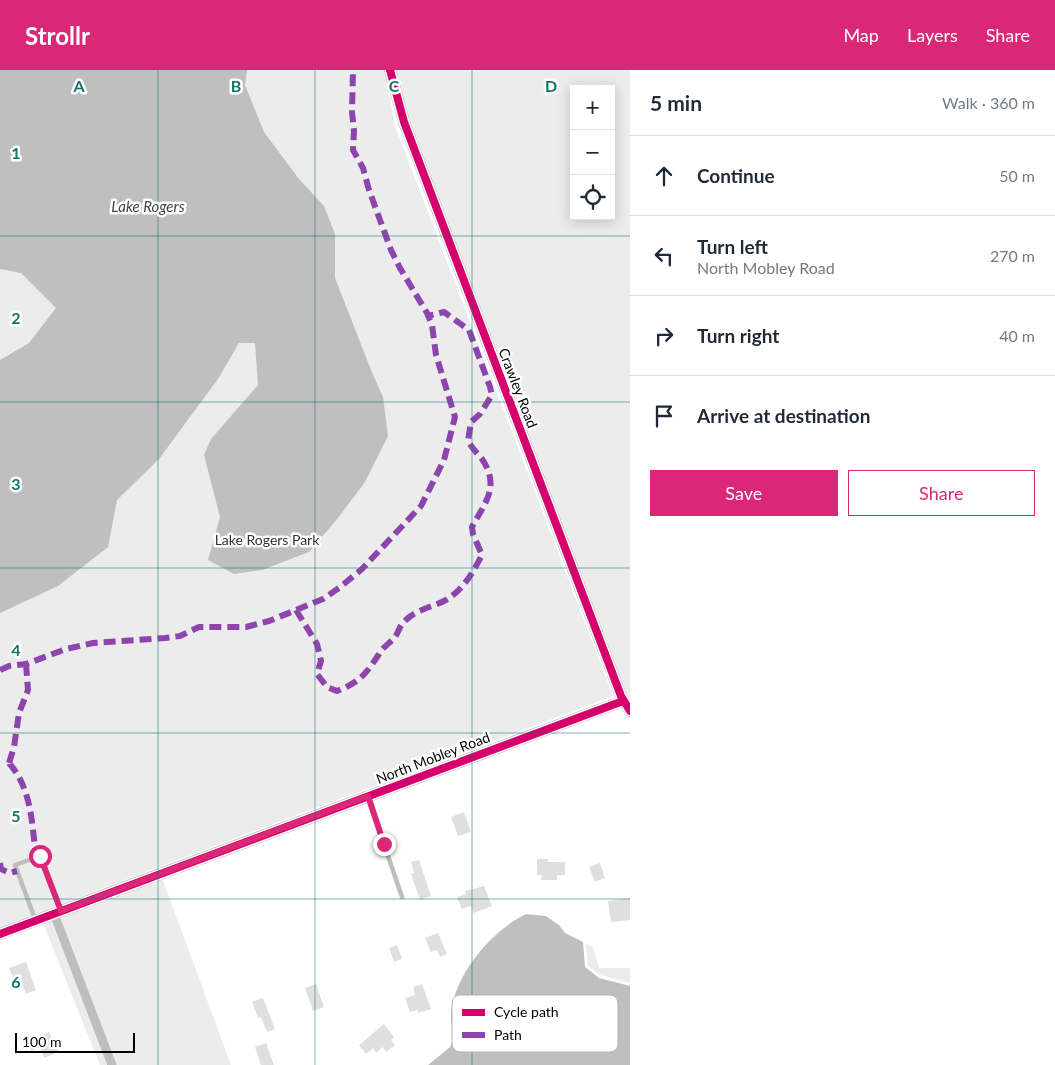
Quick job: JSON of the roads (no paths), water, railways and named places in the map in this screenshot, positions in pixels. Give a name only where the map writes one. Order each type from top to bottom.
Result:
[{"type":"street","name":"Crawley Road","points":[[390,70],[404,122],[626,706]]},
{"type":"street","name":"North Mobley Road","points":[[0,934],[368,796],[626,706]]},
{"type":"street","points":[[57,912],[112,1065]]},
{"type":"lane","points":[[368,796],[402,897]]},
{"type":"lane","points":[[36,921],[15,865],[40,856],[57,912]]},
{"type":"water","name":"Lake Rogers","points":[[0,70],[247,70],[245,85],[264,132],[299,179],[324,206],[335,234],[335,278],[383,397],[388,436],[365,482],[309,552],[262,570],[234,574],[208,560],[220,517],[204,455],[211,439],[258,385],[255,343],[239,343],[218,379],[159,459],[117,500],[108,547],[58,586],[0,613],[0,360],[29,343],[56,308],[21,273],[0,269]]},
{"type":"water","points":[[526,914],[546,916],[559,925],[565,933],[583,942],[585,967],[599,978],[630,986],[630,1065],[428,1065],[450,1047],[452,1042],[452,1052],[618,1052],[618,995],[455,995],[465,973],[475,958],[499,932]]},
{"type":"park label","name":"Lake Rogers Park","points":[[267,540]]}]
